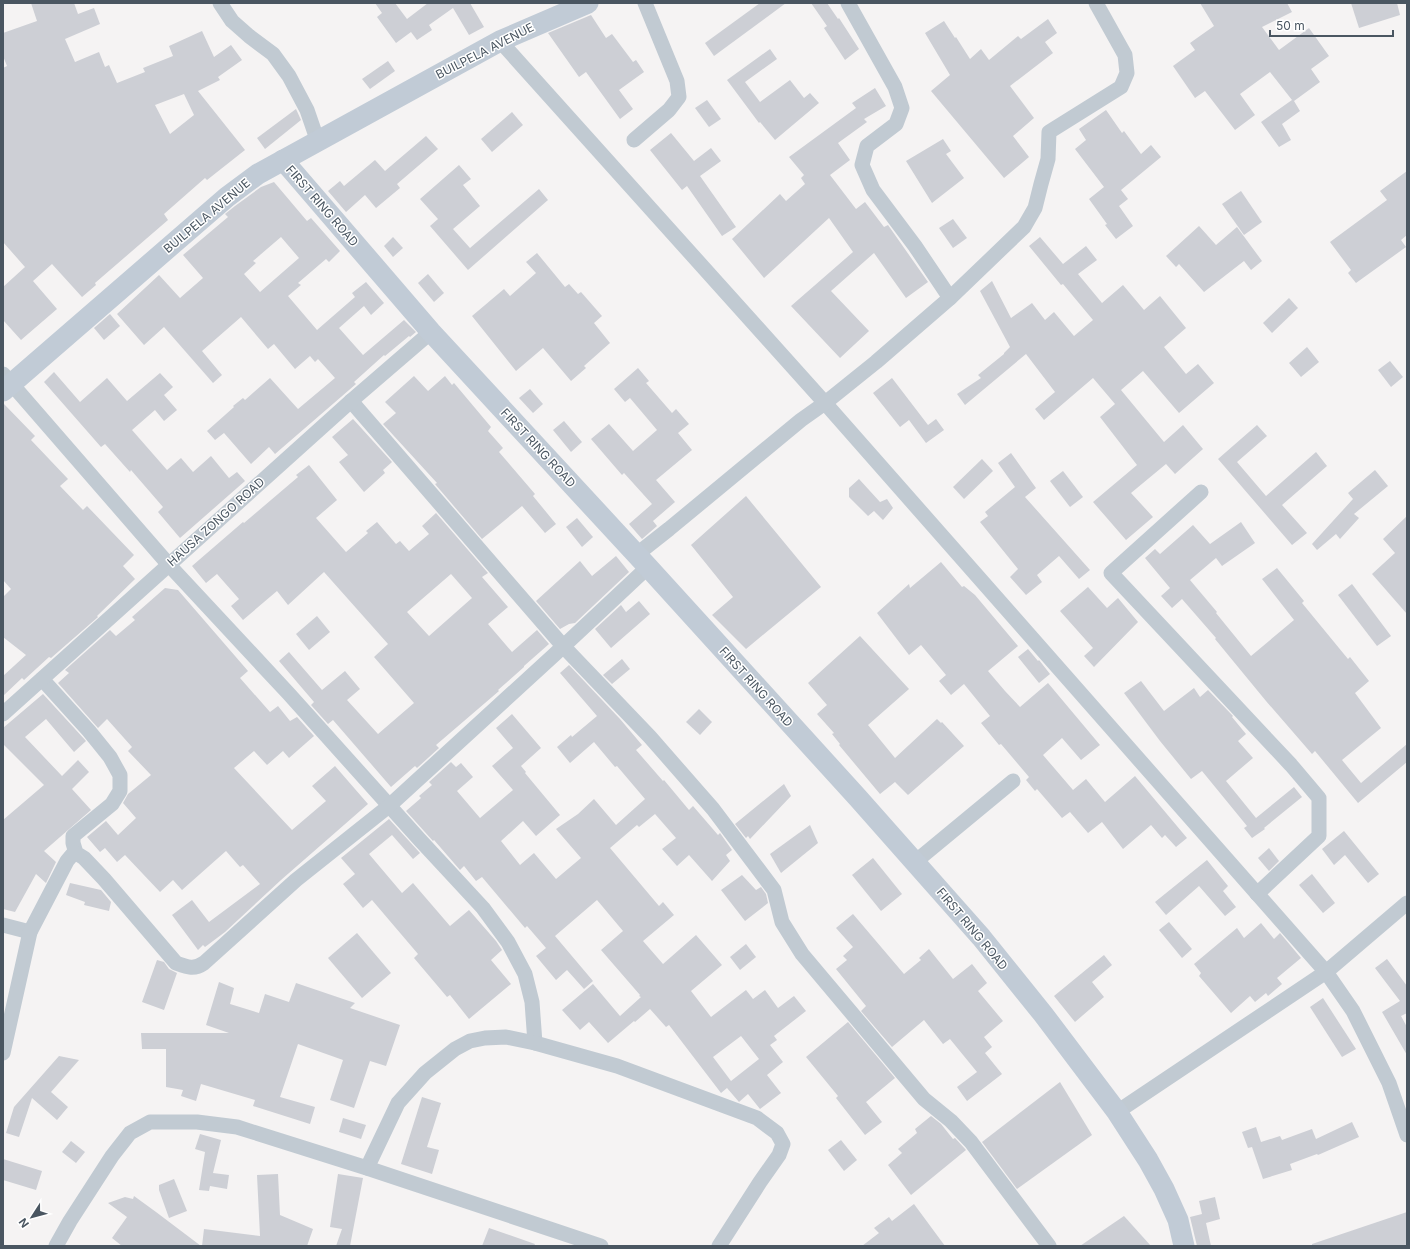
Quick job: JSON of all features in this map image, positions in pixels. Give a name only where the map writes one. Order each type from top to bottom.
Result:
[{"type":"street","points":[[220,3],[232,21],[273,54],[290,76],[307,110],[318,142]]},
{"type":"street","name":"BUILPELA AVENUE","points":[[6,383],[227,196],[258,174],[500,41],[588,3]]},
{"type":"street","points":[[634,140],[669,110],[679,97],[677,81],[645,3]]},
{"type":"street","points":[[848,3],[895,87],[902,108],[896,124],[867,146],[862,165],[873,190],[950,298]]},
{"type":"street","points":[[42,679],[89,731],[110,758],[120,775],[120,791],[112,804],[73,836],[73,843],[76,853],[84,858],[104,879],[176,963],[190,968],[200,966],[296,880],[389,806],[563,646],[642,561],[669,529],[801,420],[825,403],[876,362],[950,298],[1024,227],[1035,208],[1042,184],[1048,159],[1049,132],[1121,86],[1127,73],[1125,55],[1096,3]]},
{"type":"street","points":[[500,41],[825,403],[1326,972],[1353,1011],[1389,1083],[1407,1135]]},
{"type":"street","name":"FIRST RING ROAD","points":[[283,160],[431,332],[642,561],[915,862],[981,937],[1043,1014],[1117,1112],[1148,1160],[1164,1189],[1178,1220],[1184,1246]]},
{"type":"street","name":"HAUSA ZONGO ROAD","points":[[3,714],[351,401],[431,332]]},
{"type":"street","points":[[6,383],[169,565],[289,694],[483,908],[508,942],[525,974],[532,1002],[535,1042]]},
{"type":"street","points":[[351,401],[563,646],[650,737],[713,809],[774,890],[782,922],[802,954],[924,1099],[951,1121],[971,1142],[1049,1246]]},
{"type":"street","points":[[1201,492],[1111,573],[1291,765],[1319,798],[1320,836],[1257,894]]},
{"type":"street","points":[[915,862],[1013,781]]},
{"type":"street","points":[[3,1053],[30,932],[67,861],[76,853]]},
{"type":"street","points":[[1117,1112],[1326,972],[1407,903]]},
{"type":"street","points":[[3,925],[30,932]]},
{"type":"street","points":[[367,1168],[398,1103],[425,1074],[454,1049],[470,1041],[485,1038],[506,1037],[535,1042],[617,1066],[757,1118],[777,1133],[783,1144],[779,1155],[719,1246]]},
{"type":"street","points":[[56,1246],[70,1221],[112,1156],[130,1133],[150,1122],[197,1122],[237,1127],[367,1168],[600,1246]]},
{"type":"building","points":[[31,3],[74,3],[78,14],[94,8],[100,24],[65,39],[75,62],[99,52],[105,67],[109,65],[117,83],[145,72],[143,68],[173,56],[169,46],[202,31],[214,57],[231,45],[242,60],[218,77],[220,80],[198,91],[245,150],[207,180],[205,178],[164,214],[168,220],[95,283],[96,285],[82,297],[52,264],[33,281],[57,309],[21,340],[3,320],[3,287],[25,267],[3,242],[3,68],[7,66],[3,56],[3,33],[37,21]],"holes":[[[184,94],[194,115],[170,134],[155,105]]]},
{"type":"building","points":[[375,3],[395,3],[407,19],[428,3],[470,3],[484,27],[469,35],[453,8],[429,25],[432,30],[417,40],[411,32],[396,43],[377,17],[382,13]]},
{"type":"building","points":[[760,3],[786,3],[714,56],[705,43]]},
{"type":"building","points":[[811,3],[827,3],[838,19],[839,18],[859,49],[845,60],[824,28],[827,26]]},
{"type":"building","points":[[1200,3],[1287,3],[1292,12],[1262,27],[1279,50],[1309,28],[1329,56],[1311,69],[1320,82],[1294,101],[1300,111],[1282,124],[1291,140],[1279,147],[1261,122],[1292,100],[1270,72],[1240,94],[1255,115],[1235,130],[1205,91],[1195,98],[1173,66],[1195,50],[1190,43],[1214,26]]},
{"type":"building","points":[[1351,3],[1397,3],[1400,15],[1359,28]]},
{"type":"building","points":[[591,15],[606,38],[612,34],[633,62],[636,60],[644,72],[619,90],[633,109],[620,119],[586,72],[579,77],[548,33]]},
{"type":"building","points":[[1048,19],[1057,33],[1045,42],[1053,53],[1010,86],[1034,118],[1013,136],[1029,157],[1004,178],[931,91],[950,75],[925,33],[944,21],[970,59],[981,49],[989,60],[1018,36],[1021,39]]},
{"type":"building","points":[[770,49],[777,59],[745,82],[760,102],[790,80],[804,98],[810,93],[819,103],[775,140],[760,122],[759,123],[727,80]]},
{"type":"building","points":[[388,61],[395,71],[370,89],[362,79]]},
{"type":"building","points":[[875,88],[886,106],[864,119],[867,122],[838,143],[850,160],[830,175],[856,209],[865,202],[884,227],[888,225],[928,282],[906,298],[874,253],[831,291],[869,331],[840,358],[791,306],[853,252],[829,218],[764,278],[732,239],[780,194],[786,201],[805,184],[801,178],[804,175],[789,157],[856,108],[852,103]]},
{"type":"building","points":[[707,100],[721,119],[709,127],[695,108]]},
{"type":"building","points":[[296,109],[301,120],[265,149],[257,138]]},
{"type":"building","points":[[1106,110],[1122,133],[1124,131],[1141,154],[1151,145],[1161,157],[1121,190],[1128,199],[1119,206],[1133,226],[1116,239],[1105,225],[1107,224],[1089,199],[1104,187],[1075,149],[1086,140],[1079,129]]},
{"type":"building","points":[[512,112],[523,125],[492,152],[481,139]]},
{"type":"building","points":[[671,133],[694,161],[711,148],[721,161],[700,176],[736,227],[722,236],[687,186],[682,190],[650,150]]},
{"type":"building","points":[[426,136],[438,149],[397,184],[400,188],[376,208],[365,195],[346,212],[328,191],[340,181],[344,186],[375,160],[385,171]]},
{"type":"building","points":[[943,139],[951,151],[946,154],[964,178],[932,203],[906,161]]},
{"type":"building","points":[[459,165],[471,179],[463,185],[480,206],[453,229],[470,248],[539,189],[548,200],[468,270],[430,226],[438,219],[420,199]]},
{"type":"building","points":[[1407,171],[1407,235],[1401,240],[1406,247],[1356,283],[1348,273],[1351,270],[1330,242],[1387,200],[1380,191]]},
{"type":"building","points":[[274,182],[307,221],[311,218],[340,251],[329,262],[326,259],[298,283],[301,285],[288,296],[317,330],[355,297],[352,293],[366,282],[384,303],[371,315],[364,306],[339,328],[363,355],[404,320],[416,332],[385,356],[384,355],[354,382],[356,384],[275,454],[269,447],[251,464],[224,433],[215,440],[207,431],[234,407],[233,406],[243,398],[245,400],[270,378],[298,409],[335,378],[318,359],[315,362],[310,356],[295,369],[274,344],[268,349],[241,317],[202,351],[222,375],[213,383],[164,327],[144,345],[117,314],[159,275],[180,298],[203,278],[183,255],[228,217],[225,214],[261,187]],"holes":[[[281,237],[299,258],[260,292],[244,274],[256,263],[253,261]]]},
{"type":"building","points":[[1241,191],[1262,222],[1244,235],[1222,204]]},
{"type":"building","points":[[953,219],[967,238],[953,248],[939,228]]},
{"type":"building","points":[[1199,226],[1216,245],[1237,227],[1262,261],[1251,270],[1244,261],[1204,292],[1179,264],[1176,267],[1166,256]]},
{"type":"building","points":[[393,237],[403,248],[393,257],[384,246]]},
{"type":"building","points":[[1040,237],[1063,264],[1086,246],[1097,260],[1078,274],[1102,303],[1123,285],[1144,310],[1160,296],[1186,328],[1164,347],[1186,374],[1198,364],[1214,383],[1179,413],[1143,371],[1121,390],[1164,442],[1183,425],[1203,449],[1175,474],[1166,464],[1131,493],[1153,517],[1126,540],[1093,502],[1137,465],[1100,417],[1115,404],[1093,378],[1044,420],[1035,409],[1055,392],[1026,354],[965,405],[957,394],[981,378],[978,375],[1004,354],[1010,347],[980,291],[992,281],[1011,318],[1032,303],[1045,320],[1054,312],[1074,336],[1093,320],[1063,284],[1061,285],[1029,246]]},
{"type":"building","points":[[537,253],[565,287],[569,284],[578,294],[581,292],[602,316],[594,323],[610,343],[584,366],[586,368],[571,381],[543,348],[516,371],[472,316],[504,289],[510,296],[536,273],[526,262]]},
{"type":"building","points":[[428,274],[444,293],[434,302],[418,283]]},
{"type":"building","points":[[1289,298],[1298,308],[1272,333],[1263,323]]},
{"type":"building","points":[[110,314],[120,326],[104,340],[94,328]]},
{"type":"building","points":[[1307,347],[1319,362],[1301,377],[1289,363]]},
{"type":"building","points":[[1390,361],[1403,377],[1391,387],[1378,370]]},
{"type":"building","points":[[638,368],[649,381],[646,383],[672,413],[676,409],[689,424],[678,433],[692,450],[656,480],[675,502],[653,521],[657,526],[642,539],[629,524],[652,504],[624,473],[622,475],[591,439],[609,424],[633,451],[657,430],[630,398],[625,402],[614,389]]},
{"type":"building","points":[[54,372],[80,402],[107,378],[127,401],[160,373],[173,387],[164,395],[177,410],[164,421],[155,410],[132,430],[167,470],[181,458],[193,472],[211,456],[229,478],[237,472],[245,481],[180,538],[158,512],[163,507],[131,470],[130,472],[105,444],[101,447],[44,382]]},
{"type":"building","points":[[414,376],[428,391],[445,376],[452,385],[454,383],[491,427],[488,431],[503,448],[499,452],[535,494],[533,496],[556,524],[545,533],[522,506],[482,539],[435,484],[437,483],[383,424],[396,413],[385,402]]},
{"type":"building","points":[[892,378],[928,425],[936,419],[944,430],[926,443],[909,420],[900,427],[873,393]]},
{"type":"building","points":[[530,389],[543,404],[533,413],[519,398]]},
{"type":"building","points":[[3,403],[35,436],[31,440],[68,479],[60,486],[83,510],[87,506],[134,555],[123,566],[135,579],[97,616],[98,617],[51,658],[49,657],[24,680],[22,678],[3,696],[3,676],[26,655],[3,637],[3,597],[11,589],[3,580]]},
{"type":"building","points":[[353,419],[392,462],[383,470],[385,473],[364,492],[339,462],[348,455],[332,437]]},
{"type":"building","points":[[564,421],[582,442],[571,452],[553,430]]},
{"type":"building","points":[[1257,425],[1267,436],[1237,462],[1266,496],[1316,452],[1327,466],[1282,505],[1307,533],[1292,545],[1218,459]]},
{"type":"building","points":[[1011,453],[1036,488],[1025,497],[1090,570],[1079,579],[1059,556],[1037,575],[1042,582],[1026,595],[1010,577],[1018,569],[980,522],[988,516],[985,512],[1015,487],[998,463]]},
{"type":"building","points":[[982,459],[993,471],[964,499],[953,487]]},
{"type":"building","points":[[309,465],[337,500],[316,518],[346,552],[368,533],[366,531],[377,522],[396,544],[400,541],[409,551],[429,534],[422,526],[436,513],[488,573],[482,577],[508,607],[488,624],[512,652],[537,630],[549,644],[498,690],[499,691],[436,745],[439,748],[417,768],[415,766],[391,787],[333,720],[328,724],[311,705],[314,702],[279,661],[289,652],[322,690],[345,671],[360,689],[347,700],[378,734],[414,703],[374,657],[388,644],[324,572],[288,605],[277,591],[243,620],[231,606],[239,599],[217,574],[206,583],[192,566],[298,477],[296,475]],"holes":[[[451,574],[472,598],[429,636],[407,612]]]},
{"type":"building","points":[[1375,470],[1388,486],[1354,514],[1359,518],[1340,539],[1336,534],[1317,550],[1312,544],[1353,499],[1348,493]]},
{"type":"building","points":[[1063,471],[1083,497],[1070,507],[1050,481]]},
{"type":"building","points":[[859,479],[880,502],[887,499],[893,508],[883,520],[874,511],[868,516],[849,497],[849,488]]},
{"type":"building","points":[[746,496],[821,587],[746,649],[712,615],[733,597],[691,545]]},
{"type":"building","points":[[1407,516],[1407,614],[1372,574],[1395,553],[1383,539]]},
{"type":"building","points":[[577,518],[593,537],[582,547],[566,527]]},
{"type":"building","points":[[1241,522],[1255,543],[1222,566],[1216,558],[1190,580],[1251,656],[1294,620],[1262,579],[1277,568],[1304,601],[1302,603],[1348,659],[1350,657],[1369,681],[1355,693],[1381,728],[1342,760],[1361,783],[1407,744],[1407,762],[1358,803],[1315,751],[1312,754],[1266,701],[1215,639],[1216,638],[1182,599],[1172,608],[1161,596],[1170,588],[1145,558],[1155,549],[1160,554],[1193,525],[1210,544]]},
{"type":"building","points":[[616,556],[629,572],[575,623],[569,624],[560,629],[536,601],[580,561],[592,576]]},
{"type":"building","points":[[941,562],[962,587],[964,586],[975,595],[1018,646],[988,671],[1005,691],[1020,707],[1048,683],[1100,745],[1081,760],[1062,738],[1043,755],[1073,790],[1086,779],[1105,802],[1135,776],[1187,838],[1176,847],[1165,835],[1162,838],[1151,825],[1123,849],[1102,822],[1088,833],[1070,812],[1062,818],[1037,789],[1035,791],[1026,780],[1029,777],[981,723],[990,716],[964,684],[951,695],[939,681],[946,675],[921,645],[909,655],[877,613],[909,584],[910,588]]},
{"type":"building","points":[[1352,584],[1391,636],[1377,646],[1338,595]]},
{"type":"building","points":[[1088,587],[1107,608],[1118,598],[1138,622],[1094,667],[1084,656],[1093,648],[1060,611]]},
{"type":"building","points":[[165,588],[178,590],[248,671],[240,678],[270,712],[278,706],[290,721],[297,717],[314,736],[289,758],[283,751],[267,765],[254,751],[234,768],[292,830],[326,801],[312,786],[335,766],[368,804],[281,880],[225,932],[205,947],[203,945],[198,950],[172,915],[192,900],[209,922],[260,884],[243,865],[240,867],[226,851],[182,890],[173,880],[160,892],[125,855],[117,862],[105,848],[100,852],[87,837],[106,821],[118,835],[136,818],[123,803],[128,794],[151,775],[128,751],[132,747],[107,719],[98,728],[58,683],[69,673],[65,670],[110,630],[116,636],[135,620],[132,617]]},
{"type":"building","points":[[639,601],[650,614],[611,648],[595,629],[621,605],[626,612]]},
{"type":"building","points":[[317,616],[330,632],[309,650],[296,634]]},
{"type":"building","points":[[860,636],[909,689],[868,725],[895,758],[937,719],[941,723],[942,722],[964,746],[908,795],[895,782],[880,794],[839,745],[840,744],[832,734],[834,733],[817,714],[827,705],[808,683]]},
{"type":"building","points":[[1028,649],[1050,674],[1039,683],[1018,657]]},
{"type":"building","points":[[622,659],[630,669],[612,684],[603,675]]},
{"type":"building","points":[[569,665],[620,719],[642,745],[636,750],[663,781],[664,780],[689,810],[693,806],[718,835],[720,833],[732,850],[726,855],[730,861],[712,881],[689,855],[677,866],[662,849],[676,838],[655,814],[639,827],[637,825],[610,848],[659,906],[663,902],[674,915],[643,941],[663,964],[696,935],[722,965],[691,991],[711,1017],[746,990],[753,999],[765,990],[778,1008],[794,996],[806,1011],[774,1036],[777,1040],[770,1045],[783,1062],[767,1075],[781,1093],[760,1109],[748,1094],[739,1102],[727,1088],[721,1093],[669,1025],[666,1027],[650,1009],[608,1043],[589,1022],[580,1030],[562,1010],[593,984],[620,1016],[641,997],[601,950],[623,931],[597,900],[555,936],[593,981],[584,989],[567,970],[556,980],[536,956],[546,948],[527,926],[525,928],[482,877],[476,881],[464,866],[460,870],[406,811],[421,798],[419,796],[432,785],[429,782],[451,762],[456,767],[461,763],[473,777],[457,791],[480,818],[513,790],[492,766],[513,748],[496,728],[512,714],[541,748],[521,766],[526,772],[525,773],[560,815],[536,836],[523,821],[501,841],[520,865],[534,853],[556,879],[581,858],[556,829],[578,814],[594,799],[616,825],[645,799],[594,742],[570,763],[557,747],[571,735],[572,737],[597,716],[560,673]],"holes":[[[741,1036],[759,1059],[731,1081],[713,1057]]]},
{"type":"building","points":[[1141,681],[1164,711],[1194,688],[1200,697],[1208,690],[1233,716],[1232,717],[1246,734],[1238,741],[1253,758],[1226,781],[1256,818],[1294,787],[1302,797],[1264,828],[1265,829],[1252,838],[1244,828],[1247,826],[1202,771],[1191,779],[1124,693]]},
{"type":"building","points":[[43,694],[86,741],[74,752],[46,719],[25,737],[62,776],[78,760],[89,772],[72,789],[91,810],[44,851],[56,862],[46,883],[36,874],[15,912],[3,909],[3,820],[44,785],[3,744],[3,728]]},
{"type":"building","points":[[699,709],[712,722],[700,735],[686,722]]},
{"type":"building","points":[[784,784],[791,796],[750,839],[748,836],[746,838],[735,824]]},
{"type":"building","points":[[389,819],[420,853],[413,859],[392,835],[369,854],[402,893],[413,883],[450,926],[469,910],[502,950],[491,960],[511,984],[469,1019],[450,995],[447,997],[414,958],[418,954],[372,900],[363,908],[343,884],[355,874],[341,858]]},
{"type":"building","points":[[810,825],[818,843],[781,873],[770,854]]},
{"type":"building","points":[[1344,831],[1379,874],[1368,883],[1345,855],[1334,865],[1322,849]]},
{"type":"building","points":[[1269,848],[1279,861],[1269,871],[1258,858]]},
{"type":"building","points":[[873,858],[902,894],[881,911],[852,875]]},
{"type":"building","points":[[1207,860],[1228,886],[1223,891],[1236,907],[1225,916],[1199,886],[1166,915],[1155,902]]},
{"type":"building","points":[[1312,874],[1335,903],[1323,913],[1299,885]]},
{"type":"building","points":[[742,875],[756,890],[761,887],[766,894],[768,903],[745,921],[721,890]]},
{"type":"building","points":[[70,883],[101,890],[111,902],[109,911],[84,905],[85,902],[66,895]]},
{"type":"building","points":[[853,914],[904,974],[921,960],[919,958],[929,949],[953,979],[972,964],[987,983],[978,991],[1003,1021],[984,1037],[992,1047],[985,1053],[1002,1074],[967,1101],[957,1087],[977,1072],[950,1039],[943,1044],[924,1020],[892,1047],[861,1011],[866,1006],[836,969],[847,960],[843,956],[853,947],[836,928]]},
{"type":"building","points":[[1169,922],[1192,949],[1182,958],[1159,930]]},
{"type":"building","points":[[1261,923],[1274,939],[1280,933],[1301,958],[1277,978],[1282,984],[1268,996],[1266,993],[1255,1002],[1250,996],[1231,1013],[1199,976],[1201,973],[1194,964],[1237,928],[1244,938]]},
{"type":"building","points":[[357,933],[391,973],[362,998],[328,958]]},
{"type":"building","points":[[746,944],[756,957],[740,970],[730,957]]},
{"type":"building","points":[[1104,955],[1112,965],[1092,982],[1104,997],[1075,1022],[1054,996]]},
{"type":"building","points":[[1387,959],[1407,986],[1407,1013],[1401,1016],[1407,1027],[1407,1055],[1382,1012],[1400,1001],[1375,968]]},
{"type":"building","points":[[157,960],[164,962],[169,969],[177,973],[164,1010],[142,1002]]},
{"type":"building","points":[[219,982],[234,988],[230,1004],[259,1013],[265,994],[289,1002],[296,983],[355,1003],[350,1008],[400,1025],[386,1066],[370,1061],[354,1108],[330,1100],[343,1060],[298,1044],[280,1097],[315,1107],[310,1124],[253,1106],[255,1100],[201,1084],[196,1101],[181,1096],[183,1090],[166,1087],[166,1049],[142,1049],[141,1033],[229,1033],[206,1025]]},
{"type":"building","points":[[1323,998],[1356,1049],[1342,1057],[1310,1007]]},
{"type":"building","points":[[848,1022],[895,1078],[866,1102],[882,1122],[865,1135],[836,1098],[838,1096],[806,1057]]},
{"type":"building","points":[[59,1056],[79,1060],[51,1092],[68,1107],[57,1120],[32,1098],[19,1137],[6,1133],[14,1107]]},
{"type":"building","points":[[1060,1082],[1092,1135],[1017,1189],[982,1142]]},
{"type":"building","points":[[422,1097],[441,1103],[427,1147],[439,1150],[432,1174],[401,1164]]},
{"type":"building","points":[[931,1116],[941,1124],[953,1139],[955,1138],[966,1150],[911,1195],[888,1165],[902,1153],[898,1149],[917,1133],[915,1129]]},
{"type":"building","points":[[343,1118],[366,1125],[361,1139],[339,1132]]},
{"type":"building","points":[[1352,1122],[1359,1137],[1318,1155],[1317,1154],[1290,1164],[1292,1170],[1263,1179],[1252,1147],[1248,1148],[1242,1132],[1256,1127],[1261,1142],[1280,1136],[1282,1140],[1312,1129],[1316,1139]]},
{"type":"building","points":[[200,1134],[221,1140],[213,1173],[229,1175],[227,1189],[210,1186],[209,1191],[199,1190],[205,1152],[195,1149]]},
{"type":"building","points":[[841,1140],[857,1160],[844,1171],[828,1150]]},
{"type":"building","points":[[71,1141],[85,1152],[76,1163],[62,1152]]},
{"type":"building","points":[[3,1159],[42,1171],[36,1190],[3,1180]]},
{"type":"building","points":[[278,1174],[280,1215],[313,1229],[307,1246],[202,1246],[204,1229],[260,1236],[257,1175]]},
{"type":"building","points":[[338,1174],[363,1178],[350,1246],[336,1246],[342,1229],[330,1227]]},
{"type":"building","points":[[174,1179],[187,1211],[169,1218],[159,1190],[159,1185]]},
{"type":"building","points":[[134,1196],[201,1246],[122,1246],[112,1238],[127,1217],[108,1203],[125,1197],[133,1199]]},
{"type":"building","points":[[1215,1197],[1220,1219],[1206,1223],[1211,1246],[1197,1246],[1190,1217],[1202,1214],[1199,1201]]},
{"type":"building","points":[[914,1204],[945,1246],[862,1246],[879,1233],[874,1228],[889,1217],[892,1221]]},
{"type":"building","points":[[1407,1212],[1407,1246],[1312,1246],[1312,1244]]},
{"type":"building","points":[[1124,1216],[1151,1246],[1080,1246]]},
{"type":"building","points":[[489,1228],[535,1244],[534,1246],[482,1246]]}]
